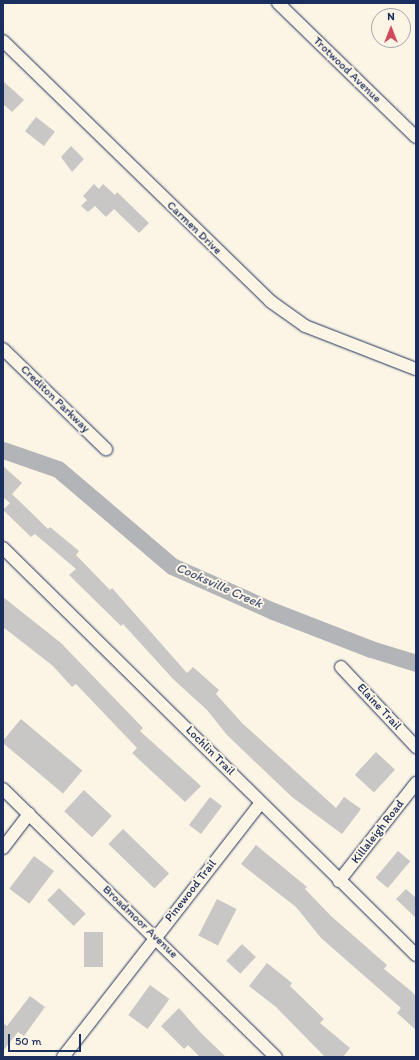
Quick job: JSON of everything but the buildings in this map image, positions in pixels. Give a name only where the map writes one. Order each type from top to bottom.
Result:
[{"type":"street","name":"Trotwood Avenue","points":[[278,3],[416,137]]},
{"type":"street","name":"Carmen Drive","points":[[3,41],[270,301],[305,326],[416,370]]},
{"type":"street","name":"Crediton Parkway","points":[[3,349],[106,449]]},
{"type":"street","name":"Lochlin Trail","points":[[3,548],[339,881],[416,955]]},
{"type":"street","name":"Elaine Trail","points":[[341,667],[416,747]]},
{"type":"street","name":"Killaleigh Road","points":[[339,881],[416,783]]},
{"type":"street","name":"Broadmoor Avenue","points":[[3,789],[276,1057]]},
{"type":"street","name":"Pinewood Trail","points":[[63,1057],[155,937],[262,803]]},
{"type":"street","points":[[3,848],[29,814]]},
{"type":"waterway","name":"Cooksville Creek","points":[[3,450],[58,469],[172,566],[273,611],[371,649],[416,663]]}]
